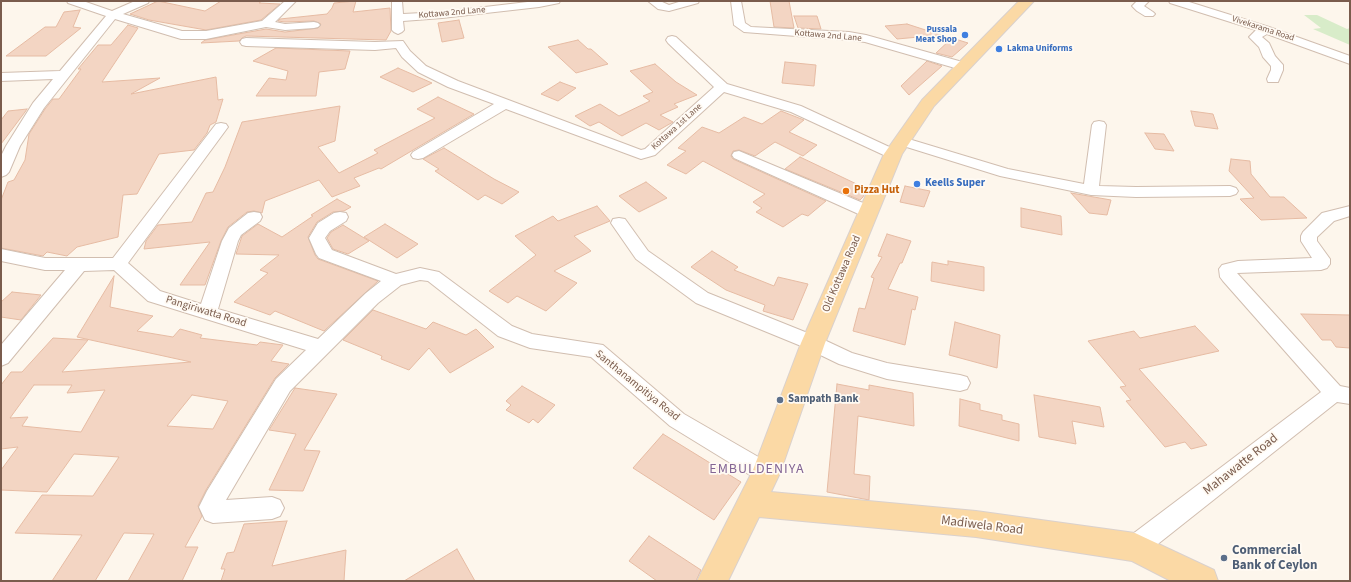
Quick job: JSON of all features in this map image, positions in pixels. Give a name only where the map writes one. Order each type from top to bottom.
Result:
[{"type":"main road","name":"Old Kottawa Road","points":[[712,581],[766,473],[813,343],[897,147],[928,103],[962,66],[1027,1]]},
{"type":"main road","name":"Madiwela Road","points":[[752,503],[976,524],[1135,547],[1203,581]]},
{"type":"street","points":[[74,1],[113,15],[181,35],[206,35],[266,24],[285,27],[314,26]]},
{"type":"street","points":[[1,172],[7,147],[38,106],[113,15],[144,1]]},
{"type":"street","points":[[266,24],[290,1]]},
{"type":"street","points":[[246,42],[375,46],[399,44],[398,1]]},
{"type":"street","name":"Kottawa 2nd Lane","points":[[398,18],[457,13],[555,1]]},
{"type":"street","points":[[653,1],[662,7],[669,8],[694,1]]},
{"type":"street","name":"Kottawa 2nd Lane","points":[[736,1],[740,25],[748,30],[849,36],[866,39],[962,66]]},
{"type":"street","points":[[1144,1],[1138,6],[1140,9],[1149,14]]},
{"type":"street","name":"Vivekarama Road","points":[[1174,1],[1265,29],[1350,60]]},
{"type":"street","points":[[1265,29],[1255,37],[1265,46],[1269,57],[1277,65],[1278,70],[1273,79]]},
{"type":"street","points":[[672,40],[722,87],[796,109],[897,147],[1006,173],[1091,190],[1136,192],[1230,191]]},
{"type":"street","name":"Kottawa 1st Lane","points":[[399,44],[406,54],[422,69],[453,84],[641,155],[650,152],[722,87]]},
{"type":"street","points":[[1,77],[64,75]]},
{"type":"street","points":[[418,155],[506,103]]},
{"type":"street","points":[[1091,190],[1099,125]]},
{"type":"street","points":[[1,255],[45,264],[79,266],[118,264],[222,127]]},
{"type":"street","points":[[739,155],[869,212]]},
{"type":"street","points":[[1342,395],[1229,277],[1228,269],[1238,267],[1321,264],[1321,259],[1309,241],[1309,236],[1328,217],[1350,211]]},
{"type":"street","points":[[208,312],[230,241],[235,232],[254,217]]},
{"type":"street","points":[[340,217],[324,227],[317,238],[325,254],[395,280]]},
{"type":"street","points":[[619,223],[642,255],[702,298],[813,343],[846,359],[887,371],[960,383]]},
{"type":"street","name":"Pangiriwatta Road","points":[[118,264],[154,296],[321,347]]},
{"type":"street","points":[[1,358],[79,266]]},
{"type":"street","name":"Santhanampitiya Road","points":[[395,280],[420,274],[433,276],[506,331],[530,341],[596,350],[677,420],[766,473]]},
{"type":"street","points":[[272,508],[213,512],[211,508],[215,498],[284,385],[372,298],[395,280]]},
{"type":"street","name":"Mahawatte Road","points":[[1135,547],[1342,395]]},
{"type":"green space","points":[[1304,15],[1317,15],[1347,29],[1350,28],[1350,45],[1313,29],[1321,28]]},
{"type":"building","points":[[158,1],[205,11],[221,1],[262,1],[259,3],[280,4],[261,20],[206,30],[149,20],[130,14]]},
{"type":"building","points":[[356,1],[353,12],[390,8],[391,31],[386,40],[246,36],[239,41],[201,43],[205,40],[266,29],[285,32],[318,28],[321,24],[314,21],[278,21],[280,19],[327,14],[334,3]]},
{"type":"building","points":[[770,1],[789,1],[794,28],[774,27]]},
{"type":"building","points":[[80,10],[73,27],[81,28],[46,56],[6,56],[45,27],[56,27],[64,12]]},
{"type":"building","points":[[794,16],[817,16],[821,29],[798,28]]},
{"type":"building","points":[[459,20],[464,38],[442,42],[438,23]]},
{"type":"building","points":[[907,24],[941,35],[897,39],[885,26]]},
{"type":"building","points":[[128,25],[138,28],[102,82],[160,78],[131,94],[216,77],[218,100],[223,99],[216,122],[210,125],[207,133],[194,150],[159,154],[137,194],[123,195],[118,237],[77,247],[67,256],[47,252],[43,256],[1,248],[1,200],[8,182],[14,180],[25,160],[29,134],[45,109],[53,99],[59,99],[81,69],[78,69],[98,45],[111,45]]},
{"type":"building","points":[[952,38],[968,43],[952,57],[936,53]]},
{"type":"building","points":[[578,40],[608,64],[576,73],[548,47]]},
{"type":"building","points":[[276,48],[350,51],[345,69],[319,72],[316,96],[256,96],[269,78],[286,80],[288,71],[253,61]]},
{"type":"building","points":[[927,61],[942,66],[909,95],[901,86]]},
{"type":"building","points":[[785,62],[816,65],[814,86],[782,83]]},
{"type":"building","points":[[655,64],[676,82],[697,95],[674,104],[678,107],[660,115],[673,122],[659,130],[646,123],[622,136],[599,122],[590,126],[575,116],[600,104],[619,116],[650,101],[643,96],[653,92],[630,71]]},
{"type":"building","points":[[398,68],[432,83],[413,92],[380,77]]},
{"type":"building","points":[[560,82],[576,88],[558,101],[541,94]]},
{"type":"building","points":[[438,97],[474,114],[381,169],[379,168],[354,178],[360,186],[332,197],[319,180],[265,201],[262,213],[254,211],[247,212],[228,227],[221,241],[205,285],[180,285],[210,242],[144,249],[146,241],[158,225],[192,222],[206,193],[213,192],[225,167],[242,122],[340,106],[335,141],[318,147],[339,173],[378,153],[374,150],[435,118],[417,109]]},
{"type":"building","points":[[27,109],[1,144],[1,120],[8,111]]},
{"type":"building","points":[[781,111],[804,120],[789,132],[817,145],[803,156],[775,142],[755,156],[739,150],[733,151],[731,156],[733,159],[826,201],[808,216],[802,214],[783,227],[756,212],[762,208],[753,202],[765,194],[703,161],[686,174],[667,165],[686,151],[678,148],[702,127],[719,133],[744,117],[762,124]]},
{"type":"building","points":[[1191,111],[1213,114],[1218,129],[1195,126]]},
{"type":"building","points":[[1145,133],[1164,134],[1174,151],[1155,149]]},
{"type":"building","points":[[444,148],[494,179],[519,192],[502,204],[485,195],[478,200],[435,171],[439,169],[423,159]]},
{"type":"building","points":[[800,157],[867,189],[863,197],[860,200],[785,169]]},
{"type":"building","points":[[1231,159],[1250,161],[1251,174],[1270,197],[1284,197],[1307,218],[1261,220],[1240,199],[1254,198],[1229,171]]},
{"type":"building","points":[[646,182],[667,198],[639,212],[619,196]]},
{"type":"building","points":[[905,186],[930,191],[924,207],[900,202]]},
{"type":"building","points":[[1071,193],[1111,200],[1107,215],[1089,213]]},
{"type":"building","points":[[337,199],[351,207],[344,211],[333,212],[317,222],[308,237],[315,255],[318,259],[378,281],[324,331],[275,311],[270,315],[234,302],[268,273],[260,270],[279,255],[236,254],[242,236],[258,224],[282,237],[313,216],[311,215]]},
{"type":"building","points":[[597,206],[610,221],[574,236],[591,251],[554,271],[577,283],[546,311],[517,296],[508,303],[489,291],[536,255],[515,236],[553,216],[558,221]]},
{"type":"building","points":[[1021,208],[1061,216],[1062,235],[1021,227]]},
{"type":"building","points":[[385,224],[418,244],[397,258],[364,237]]},
{"type":"building","points":[[343,225],[369,241],[348,254],[333,249],[327,238],[331,232]]},
{"type":"building","points":[[887,234],[911,241],[902,263],[900,263],[888,289],[918,297],[915,310],[912,309],[905,345],[853,331],[859,308],[865,309],[874,278],[871,277],[882,257],[878,256]]},
{"type":"building","points":[[712,251],[738,267],[734,270],[774,286],[778,277],[808,284],[793,320],[763,311],[765,305],[726,290],[691,267]]},
{"type":"building","points":[[948,261],[984,267],[984,291],[931,281],[932,262],[948,265]]},
{"type":"building","points":[[114,276],[110,307],[153,316],[137,331],[173,337],[180,329],[202,335],[200,338],[257,345],[260,342],[283,345],[271,361],[289,364],[275,378],[206,490],[198,506],[202,516],[185,547],[198,547],[182,581],[128,581],[154,534],[124,533],[95,581],[52,581],[82,535],[15,533],[42,495],[93,496],[119,457],[74,454],[47,492],[1,490],[1,470],[18,447],[1,449],[1,385],[11,372],[22,372],[53,338],[88,340],[62,372],[191,362],[77,337]],"holes":[[[34,385],[72,385],[67,393],[105,390],[81,432],[22,426],[28,417],[10,418]],[[192,395],[228,401],[213,429],[167,426]]]},
{"type":"building","points":[[12,292],[41,295],[21,320],[1,317],[1,302]]},
{"type":"building","points":[[373,310],[426,329],[433,322],[466,335],[476,329],[494,347],[450,373],[429,348],[409,370],[381,359],[382,356],[343,340]]},
{"type":"building","points":[[1301,314],[1350,315],[1350,348],[1336,347],[1331,340],[1322,340]]},
{"type":"building","points":[[955,322],[1000,335],[997,368],[949,355]]},
{"type":"building","points":[[1195,326],[1219,351],[1139,369],[1207,445],[1191,449],[1185,442],[1165,447],[1126,401],[1131,400],[1120,387],[1126,386],[1088,341],[1134,331],[1140,338]]},
{"type":"building","points":[[837,384],[869,390],[869,385],[913,393],[914,426],[858,416],[854,474],[870,476],[869,500],[827,492]]},
{"type":"building","points":[[522,386],[555,405],[538,423],[533,419],[529,423],[506,410],[511,405],[506,401]]},
{"type":"building","points":[[295,388],[337,394],[304,450],[320,451],[303,491],[269,490],[296,434],[269,430]]},
{"type":"building","points":[[1034,395],[1100,407],[1104,427],[1072,421],[1076,444],[1039,437]]},
{"type":"building","points":[[960,399],[980,404],[980,410],[1002,415],[1002,420],[1019,424],[1019,441],[959,426]]},
{"type":"building","points":[[663,434],[741,482],[714,520],[633,468]]},
{"type":"building","points":[[287,521],[272,566],[346,550],[344,581],[221,581],[225,569],[221,569],[227,553],[234,552],[244,524]]},
{"type":"building","points":[[649,536],[701,570],[696,581],[657,581],[629,561]]},
{"type":"building","points":[[457,549],[475,581],[404,581]]},
{"type":"place","name":"Pussala Meat Shop","points":[[965,35]]},
{"type":"place","name":"Lakma Uniforms","points":[[999,49]]},
{"type":"place","name":"Keells Super","points":[[917,184]]},
{"type":"place","name":"Pizza Hut","points":[[846,191]]},
{"type":"place","name":"Sampath Bank","points":[[780,400]]},
{"type":"place","name":"Commercial Bank of Ceylon","points":[[1224,558]]},
{"type":"district","name":"EMBULDENIYA","points":[[757,470]]}]
